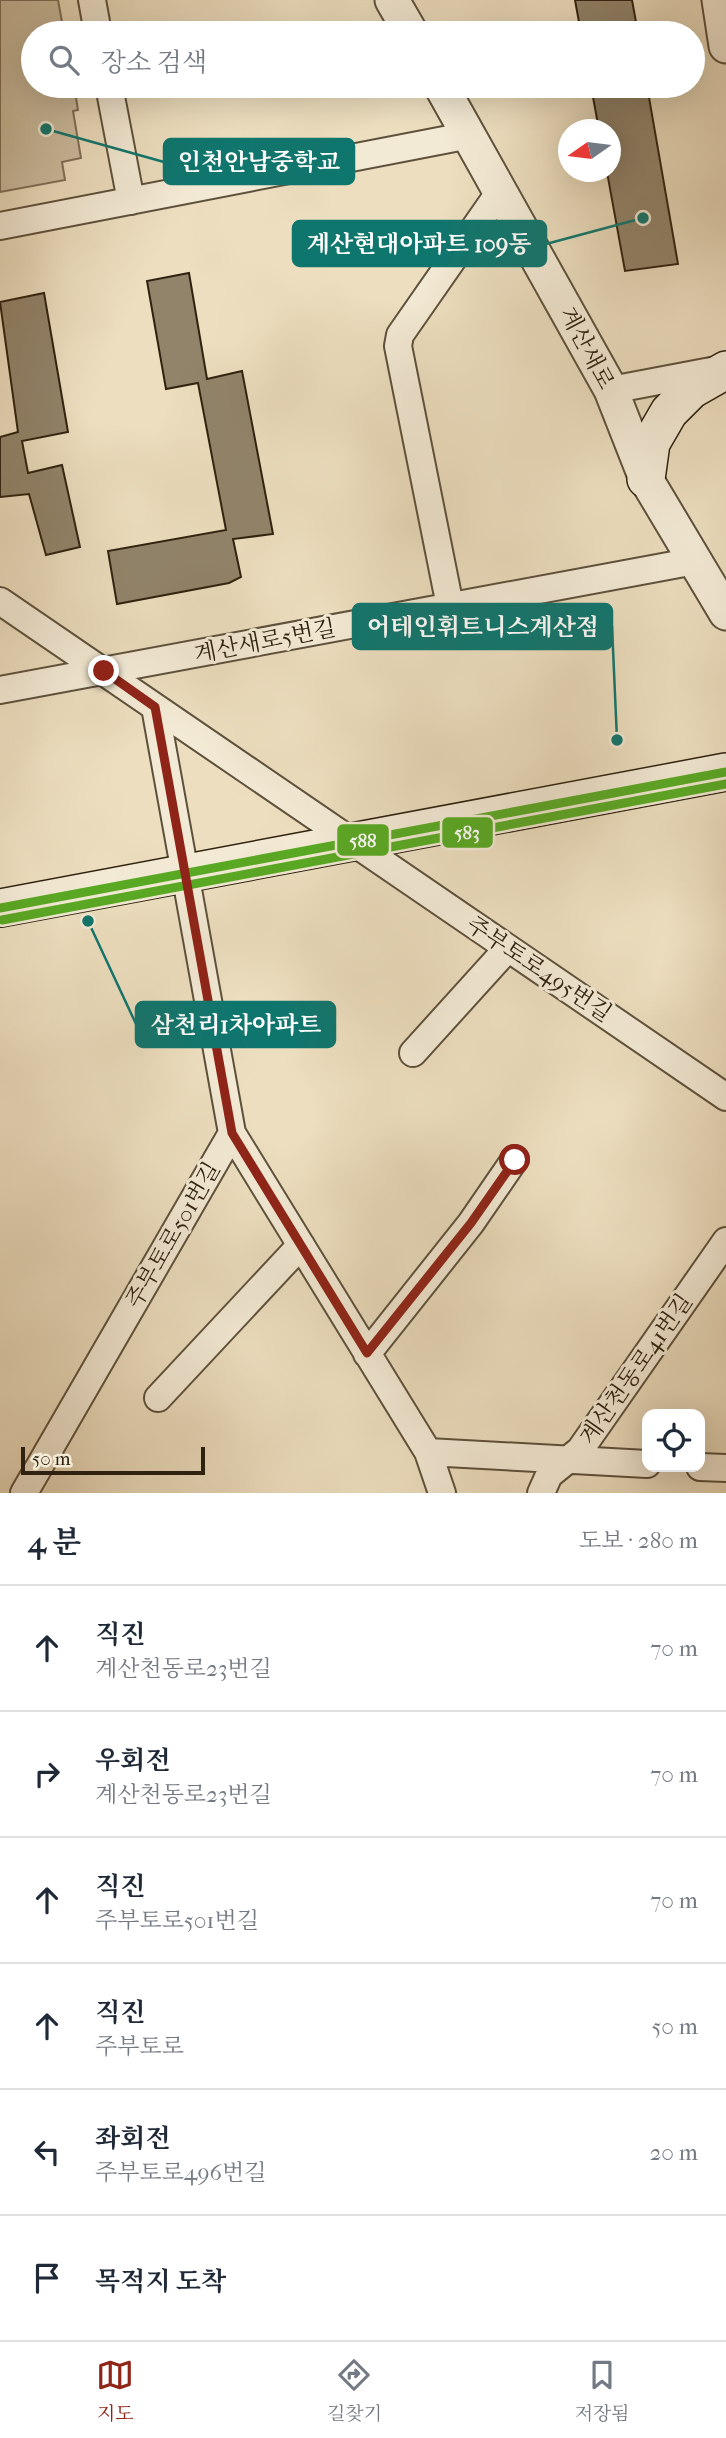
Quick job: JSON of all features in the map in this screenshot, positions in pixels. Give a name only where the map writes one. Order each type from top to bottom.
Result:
[{"type":"main road","points":[[646,479],[651,443],[669,412],[691,390],[726,369]]},
{"type":"main road","points":[[0,908],[726,772]]},
{"type":"street","points":[[92,0],[96,21]]},
{"type":"street","points":[[392,0],[404,21]]},
{"type":"street","points":[[719,0],[726,46]]},
{"type":"street","points":[[110,98],[131,201]]},
{"type":"street","name":"계산새로","points":[[448,98],[611,390],[646,479],[726,613]]},
{"type":"street","points":[[0,226],[470,135]]},
{"type":"street","points":[[450,607],[398,346],[400,335],[501,190]]},
{"type":"street","points":[[611,390],[726,369]]},
{"type":"street","name":"계산새로5번길","points":[[0,690],[695,561]]},
{"type":"street","name":"주부토로495번길","points":[[0,601],[726,1097]]},
{"type":"street","points":[[155,707],[232,1133],[428,1452],[442,1493]]},
{"type":"street","points":[[413,1053],[508,947]]},
{"type":"street","name":"주부토로501번길","points":[[24,1493],[232,1133]]},
{"type":"street","points":[[367,1353],[471,1223],[515,1160]]},
{"type":"street","name":"계산천동로41번길","points":[[541,1493],[550,1475],[580,1450],[726,1241]]},
{"type":"street","points":[[158,1398],[301,1245]]},
{"type":"street","points":[[428,1452],[642,1464]]},
{"type":"street","points":[[705,1467],[726,1468]]},
{"type":"shaded area","points":[[0,0],[58,0],[62,21],[21,21],[21,98],[76,98],[78,110],[73,111],[81,158],[62,162],[65,180],[0,192]]},
{"type":"building","points":[[575,0],[632,0],[636,21],[579,21]]},
{"type":"building","points":[[593,98],[649,98],[678,264],[625,271],[609,182],[621,182],[621,119],[597,119]]},
{"type":"building","points":[[189,273],[207,379],[242,371],[273,534],[233,539],[241,577],[229,583],[117,604],[108,551],[226,530],[198,383],[166,389],[147,281]]},
{"type":"building","points":[[44,293],[68,432],[22,441],[28,473],[62,465],[80,547],[46,555],[29,494],[0,497],[0,437],[18,432],[0,302]]},
{"type":"transit line","name":"588","points":[[0,908],[726,772]]},
{"type":"transit line","name":"583","points":[[2,920],[726,784]]},
{"type":"place","name":"인천안남중학교","points":[[46,129]]},
{"type":"place","name":"계산현대아파트 109동","points":[[643,218]]},
{"type":"place","name":"어테인휘트니스계산점","points":[[617,740]]},
{"type":"place","name":"삼천리1차아파트","points":[[88,921]]},
{"type":"route","points":[[104,671],[155,707],[232,1133],[367,1353],[471,1223],[515,1160]]}]
